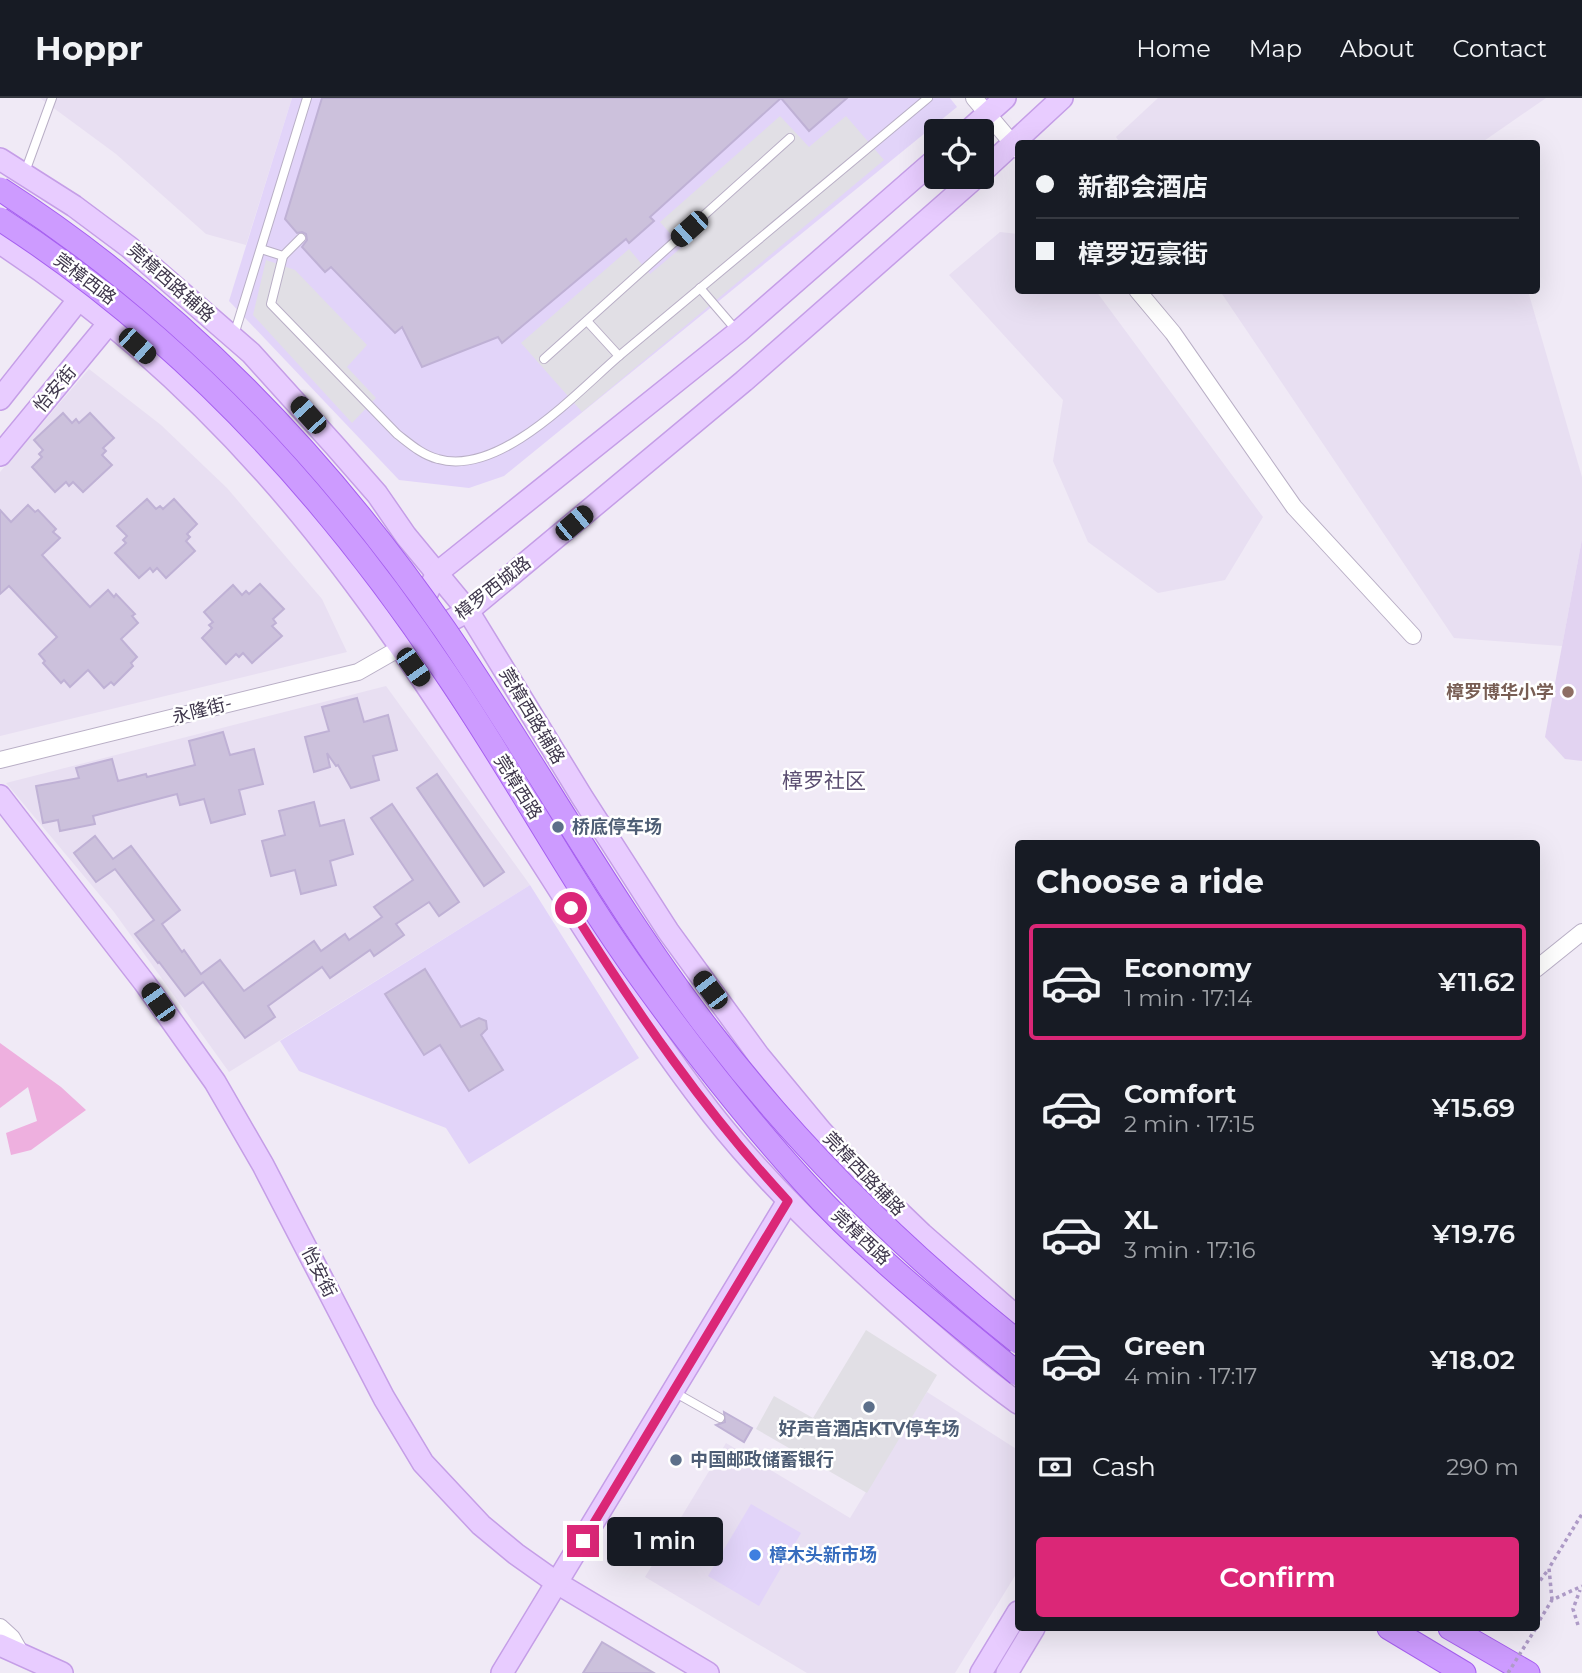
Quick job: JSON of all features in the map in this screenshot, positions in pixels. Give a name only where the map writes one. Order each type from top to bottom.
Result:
[{"type":"main road","points":[[981,106],[1005,98]]},
{"type":"main road","points":[[1023,140],[1062,98]]},
{"type":"main road","points":[[994,163],[1015,148]]},
{"type":"main road","name":"莞樟西路辅路","points":[[0,159],[74,206],[129,247],[233,337],[295,400],[361,475],[406,536],[468,611],[668,930],[759,1056],[821,1131],[871,1185],[1015,1315]]},
{"type":"main road","points":[[400,648],[438,573],[738,332],[924,169]]},
{"type":"main road","name":"莞樟西路","points":[[0,189],[94,254],[195,338],[273,415],[335,485],[445,630],[675,983],[763,1099],[821,1163],[877,1218],[1015,1339]]},
{"type":"main road","name":"樟罗西城路","points":[[400,648],[468,611],[744,381],[962,189]]},
{"type":"main road","name":"莞樟西路","points":[[0,219],[96,286],[169,346],[301,482],[339,526],[409,618],[641,979],[747,1117],[805,1184],[864,1242],[1015,1371]]},
{"type":"main road","points":[[0,243],[109,323],[169,375],[264,471],[352,580],[400,648],[563,887],[633,1003],[712,1114],[788,1201],[852,1263],[991,1384],[1015,1401]]},
{"type":"main road","name":"怡安街","points":[[0,399],[79,299]]},
{"type":"main road","name":"怡安街","points":[[0,455],[109,323]]},
{"type":"main road","points":[[496,792],[493,765],[498,751],[508,743],[521,739],[533,740],[555,753]]},
{"type":"main road","name":"怡安街","points":[[0,796],[144,982],[215,1082],[263,1165],[384,1398],[423,1463],[481,1525],[516,1554],[557,1583],[708,1673]]},
{"type":"main road","points":[[502,1673],[788,1201]]},
{"type":"main road","points":[[981,1673],[1015,1617]]},
{"type":"main road","points":[[1007,1673],[1032,1631]]},
{"type":"main road","points":[[1394,1631],[1464,1673]]},
{"type":"main road","points":[[1455,1631],[1528,1673]]},
{"type":"main road","points":[[0,1644],[62,1673]]},
{"type":"street","points":[[981,106],[1015,146]]},
{"type":"street","points":[[1139,294],[1172,333],[1294,507],[1413,636]]},
{"type":"street","name":"永隆街-","points":[[0,760],[358,673],[400,648]]},
{"type":"street","points":[[1540,966],[1582,932]]},
{"type":"street","points":[[0,1627],[12,1638],[20,1653]]},
{"type":"lane","points":[[24,174],[52,98]]},
{"type":"lane","points":[[233,337],[307,98]]},
{"type":"lane","points":[[301,238],[283,256],[271,304],[397,434],[417,450],[439,459],[459,461],[502,449],[548,418],[928,98]]},
{"type":"lane","points":[[544,359],[790,138]]},
{"type":"lane","points":[[261,248],[283,256]]},
{"type":"lane","points":[[700,288],[738,332]]},
{"type":"lane","points":[[587,321],[619,356]]},
{"type":"lane","points":[[673,1391],[720,1418]]},
{"type":"path","points":[[1540,1580],[1582,1514]]},
{"type":"path","points":[[1549,1568],[1552,1600]]},
{"type":"path","points":[[1540,1620],[1552,1600],[1581,1587]]},
{"type":"path","points":[[1578,1625],[1573,1609],[1581,1587]]},
{"type":"path","points":[[1508,1673],[1534,1631]]},
{"type":"shaded area","points":[[40,98],[292,98],[246,245],[206,234],[116,154]]},
{"type":"shaded area","points":[[292,98],[950,98],[957,107],[942,119],[924,119],[924,134],[504,476],[469,488],[399,480],[229,301]]},
{"type":"shaded area","points":[[1158,98],[1546,98],[1485,140],[1118,140],[1116,137]]},
{"type":"shaded area","points":[[780,116],[809,147],[846,116],[884,160],[582,412],[521,343],[629,249],[650,274],[682,247],[660,222]]},
{"type":"shaded area","points":[[1000,232],[1015,234],[1015,294],[1098,294],[1263,517],[1225,580],[1158,593],[1088,542],[1053,461],[1063,400],[949,275]]},
{"type":"shaded area","points":[[266,260],[295,270],[367,345],[347,367],[376,398],[352,423],[253,315]]},
{"type":"shaded area","points":[[1222,294],[1529,294],[1582,477],[1582,539],[1562,646],[1454,638]]},
{"type":"shaded area","points":[[89,369],[161,425],[227,488],[322,599],[347,652],[0,736],[0,472]]},
{"type":"shaded area","name":"樟罗博华小学","points":[[1582,539],[1582,761],[1565,759],[1545,737]]},
{"type":"shaded area","points":[[386,686],[530,885],[229,1072],[114,912],[6,783]]},
{"type":"shaded area","points":[[530,885],[639,1058],[469,1164],[446,1128],[299,1071],[280,1041]]},
{"type":"shaded area","points":[[0,1043],[61,1087],[86,1110],[31,1150],[11,1155],[6,1133],[37,1121],[28,1087],[0,1108]]},
{"type":"shaded area","name":"好声音酒店KTV停车场","points":[[866,1330],[937,1375],[867,1493],[756,1429],[774,1396],[813,1418]]},
{"type":"shaded area","points":[[927,1392],[1015,1448],[1015,1576],[955,1673],[807,1673],[645,1577],[726,1443],[850,1518]]},
{"type":"shaded area","name":"樟木头新市场","points":[[751,1504],[801,1533],[759,1606],[708,1576]]},
{"type":"building","points":[[322,98],[781,98],[650,217],[654,221],[629,243],[626,239],[502,343],[498,337],[422,367],[402,327],[395,333],[331,267],[325,272],[302,247],[307,240],[306,234],[297,233],[285,219]]},
{"type":"building","points":[[781,98],[847,98],[809,131]]},
{"type":"building","points":[[63,413],[72,423],[76,419],[79,423],[90,413],[114,438],[103,448],[106,451],[102,455],[112,465],[83,492],[73,482],[69,486],[66,482],[55,492],[32,467],[42,457],[39,454],[43,450],[34,440]]},
{"type":"building","points":[[147,499],[156,509],[160,506],[163,509],[174,499],[197,524],[187,534],[190,537],[186,541],[195,551],[166,578],[157,568],[153,572],[150,568],[139,578],[115,553],[126,543],[123,540],[127,536],[117,526]]},
{"type":"building","points":[[28,505],[35,512],[38,510],[56,529],[53,532],[60,538],[42,555],[90,607],[108,590],[114,597],[116,594],[135,614],[132,616],[138,623],[121,639],[137,657],[131,663],[133,666],[114,685],[111,682],[104,688],[88,670],[70,687],[64,680],[61,683],[43,663],[45,661],[39,654],[57,637],[9,586],[0,594],[0,510],[11,522]]},
{"type":"building","points":[[260,584],[284,609],[273,619],[276,623],[272,626],[282,636],[252,663],[243,653],[239,657],[236,654],[226,664],[202,638],[212,628],[209,625],[213,622],[204,612],[233,585],[242,595],[246,591],[249,594]]},
{"type":"building","points":[[357,698],[364,722],[388,715],[397,750],[373,756],[379,780],[351,788],[338,765],[336,766],[327,753],[330,767],[314,772],[305,737],[329,731],[322,707]]},
{"type":"building","points":[[223,732],[230,755],[254,749],[263,784],[239,790],[245,814],[211,823],[204,799],[180,805],[177,794],[93,816],[95,824],[60,831],[58,820],[43,823],[36,786],[79,778],[76,768],[112,759],[118,781],[195,765],[189,741]]},
{"type":"building","points":[[437,774],[504,872],[484,886],[417,788]]},
{"type":"building","points":[[314,802],[320,826],[344,820],[353,854],[330,861],[336,885],[301,894],[295,870],[271,876],[262,841],[285,835],[279,811]]},
{"type":"building","points":[[392,804],[459,902],[439,916],[429,902],[396,924],[404,935],[374,956],[370,950],[330,978],[322,967],[268,1006],[275,1017],[245,1038],[203,982],[185,996],[135,934],[154,920],[115,869],[96,882],[74,853],[95,836],[113,859],[131,846],[180,910],[162,924],[182,952],[184,950],[201,974],[220,960],[244,991],[314,941],[321,951],[345,934],[349,940],[382,917],[374,907],[413,880],[371,818]]},
{"type":"building","points":[[425,969],[461,1027],[479,1018],[486,1021],[487,1029],[481,1035],[503,1070],[469,1091],[440,1045],[424,1055],[385,994]]},
{"type":"building","points":[[724,1412],[752,1428],[744,1442],[716,1425],[725,1422]]},
{"type":"building","points":[[602,1642],[654,1673],[583,1673]]},
{"type":"place","name":"樟罗博华小学","points":[[1568,692]]},
{"type":"place","name":"桥底停车场","points":[[558,827]]},
{"type":"place","name":"好声音酒店KTV停车场","points":[[869,1407]]},
{"type":"place","name":"中国邮政储蓄银行","points":[[676,1460]]},
{"type":"place","name":"樟木头新市场","points":[[755,1555]]},
{"type":"district","name":"樟罗社区","points":[[824,780]]},
{"type":"route","points":[[571,908],[594,946],[712,1114],[788,1201],[583,1541]]}]
